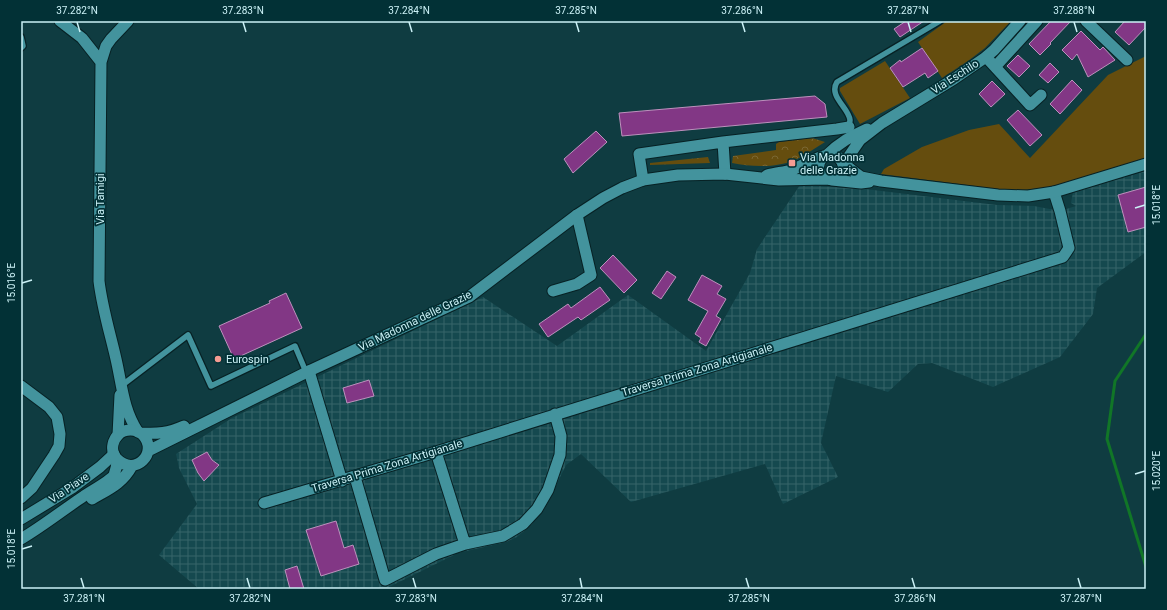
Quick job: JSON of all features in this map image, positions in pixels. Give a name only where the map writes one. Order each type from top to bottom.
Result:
[{"type":"street","points":[[60,21],[82,38],[101,62]]},
{"type":"street","name":"Via Tamigi","points":[[120,384],[101,298],[99,281],[101,62],[106,46],[128,21]]},
{"type":"street","name":"Via Eschilo","points":[[882,123],[954,79],[986,57],[1020,21]]},
{"type":"street","points":[[995,67],[1036,21]]},
{"type":"street","points":[[1086,21],[1128,60]]},
{"type":"street","points":[[986,57],[1030,105],[1041,95]]},
{"type":"street","points":[[882,123],[860,140],[849,156],[840,176],[829,180],[821,175],[818,168],[820,160],[836,145],[849,137],[882,123]]},
{"type":"street","points":[[643,180],[639,154],[849,127]]},
{"type":"street","points":[[723,142],[725,174]]},
{"type":"street","points":[[758,177],[792,169],[825,156],[834,155],[840,158],[844,166],[861,177],[881,181],[998,195],[1028,196],[1054,192],[1146,164]]},
{"type":"street","name":"Via Madonna delle Grazie","points":[[263,394],[308,371],[469,296],[577,215],[603,198],[622,188],[643,180],[678,175],[725,174],[778,180],[829,180],[861,183],[881,181]]},
{"type":"street","name":"Traversa Prima Zona Artigianale","points":[[264,503],[436,452],[554,414],[1063,257],[1069,248],[1054,192]]},
{"type":"street","points":[[553,291],[577,284],[591,276],[577,215]]},
{"type":"street","points":[[308,371],[342,480]]},
{"type":"street","points":[[115,456],[121,463],[132,466],[143,461],[148,451],[147,441],[130,419],[120,384]]},
{"type":"street","points":[[21,539],[113,477],[117,468],[113,443],[118,435],[120,384]]},
{"type":"street","name":"Via Piave","points":[[21,386],[50,407],[57,417],[60,434],[59,446],[54,455],[32,488],[21,498]]},
{"type":"street","points":[[118,435],[130,430],[150,434],[168,432],[263,394]]},
{"type":"street","points":[[148,451],[263,394]]},
{"type":"street","points":[[355,476],[385,580],[436,554],[465,544],[503,536],[523,524],[537,509],[548,490],[560,455],[561,436],[554,414]]},
{"type":"street","points":[[436,452],[465,544]]},
{"type":"street","name":"Via Piave","points":[[21,519],[72,488],[115,456]]},
{"type":"street","points":[[57,516],[86,503],[120,482],[132,466]]},
{"type":"lane","points":[[849,127],[850,119],[835,93],[835,86],[837,82],[940,21]]},
{"type":"lane","points":[[21,37],[23,46],[21,48]]},
{"type":"lane","points":[[120,384],[125,383],[188,335],[211,386],[295,346],[308,371]]},
{"type":"shaded area","points":[[1146,171],[1146,252],[1097,288],[1093,314],[1060,357],[993,387],[932,363],[918,364],[888,392],[836,376],[821,443],[838,477],[783,504],[765,464],[631,502],[581,454],[566,465],[544,510],[531,525],[517,537],[506,542],[458,553],[385,589],[199,589],[159,555],[197,504],[179,468],[176,454],[232,418],[483,297],[557,346],[628,295],[706,351],[750,273],[757,249],[800,185],[865,189],[997,205],[1034,206],[1060,211],[1076,206],[1071,203],[1073,192]]},
{"type":"green space","points":[[947,21],[1011,21],[985,48],[942,78],[918,42]]},
{"type":"green space","points":[[1146,56],[1146,159],[1051,187],[1014,191],[881,174],[884,169],[922,147],[969,130],[999,124],[1030,158],[1108,75]]},
{"type":"green space","points":[[885,61],[910,98],[860,124],[840,91],[840,88]]},
{"type":"green space","points":[[812,138],[825,142],[788,163],[764,166],[732,163],[733,156],[776,150],[776,144],[779,142]]},
{"type":"green space","points":[[708,157],[710,163],[650,165],[650,163]]},
{"type":"building","points":[[906,21],[924,21],[900,37],[894,29]]},
{"type":"building","points":[[1051,21],[1071,21],[1040,55],[1029,44]]},
{"type":"building","points":[[1125,21],[1146,21],[1146,27],[1129,45],[1115,32]]},
{"type":"building","points":[[1081,31],[1100,50],[1103,47],[1115,60],[1088,77],[1077,54],[1072,60],[1062,50]]},
{"type":"building","points":[[922,48],[938,71],[928,78],[925,73],[903,87],[890,68],[900,60],[901,62]]},
{"type":"building","points":[[1018,55],[1030,66],[1019,77],[1007,66]]},
{"type":"building","points":[[1050,63],[1059,72],[1048,83],[1039,75]]},
{"type":"building","points":[[1072,80],[1082,90],[1060,114],[1050,104]]},
{"type":"building","points":[[992,81],[1005,94],[991,107],[979,94]]},
{"type":"building","points":[[815,96],[825,104],[827,117],[622,136],[619,113]]},
{"type":"building","points":[[1018,110],[1042,135],[1030,146],[1007,120]]},
{"type":"building","points":[[596,131],[607,142],[573,173],[564,159]]},
{"type":"building","points":[[1146,187],[1146,227],[1128,232],[1118,195]]},
{"type":"building","points":[[613,255],[637,280],[624,293],[600,268]]},
{"type":"building","points":[[667,271],[676,277],[661,299],[652,293]]},
{"type":"building","points":[[702,275],[722,286],[717,294],[726,299],[716,316],[721,319],[706,346],[699,342],[701,338],[695,334],[708,311],[688,300]]},
{"type":"building","points":[[600,287],[610,300],[581,320],[578,317],[548,337],[539,324],[568,304],[571,308]]},
{"type":"building","points":[[286,293],[302,328],[234,359],[219,326],[270,303],[269,301]]},
{"type":"building","points":[[369,380],[374,396],[347,403],[343,388]]},
{"type":"building","points":[[207,452],[212,460],[219,465],[204,481],[198,473],[192,460]]},
{"type":"building","points":[[336,521],[344,548],[353,545],[359,564],[321,576],[306,530]]},
{"type":"building","points":[[297,566],[304,589],[290,589],[285,570]]},
{"type":"waterway","points":[[1146,334],[1115,381],[1107,439],[1146,567]]},
{"type":"place","name":"Via Madonna delle Grazie","points":[[792,163]]},
{"type":"place","name":"Eurospin","points":[[218,359]]}]
